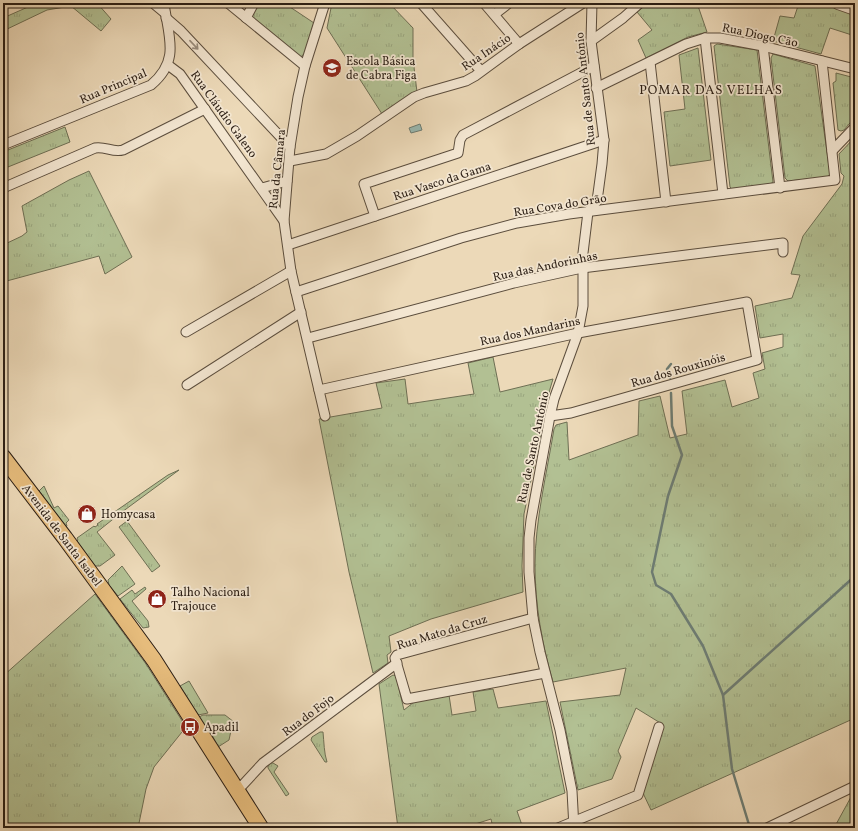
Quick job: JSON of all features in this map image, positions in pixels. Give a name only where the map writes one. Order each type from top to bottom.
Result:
[{"type":"main road","name":"Avenida de Santa Isabel","points":[[3,457],[120,612],[154,660],[261,828]]},
{"type":"street","points":[[153,3],[290,147]]},
{"type":"street","points":[[164,3],[170,46],[168,65]]},
{"type":"street","points":[[228,3],[305,66]]},
{"type":"street","points":[[246,18],[254,3]]},
{"type":"street","name":"Rua da Câmara","points":[[325,3],[305,66],[298,97],[290,147],[284,221],[291,271],[302,312],[325,416]]},
{"type":"street","points":[[421,3],[481,71]]},
{"type":"street","points":[[484,3],[495,14],[519,44]]},
{"type":"street","points":[[495,14],[509,3]]},
{"type":"street","name":"Rua Inácio","points":[[290,161],[326,154],[357,136],[414,97],[466,81],[519,44],[583,3]]},
{"type":"street","name":"Rua de Santo António","points":[[574,825],[572,791],[563,745],[533,618],[529,572],[529,538],[530,520],[554,399],[578,333],[583,306],[582,268],[588,212],[597,201],[604,140],[591,41],[592,3]]},
{"type":"street","points":[[591,41],[623,18],[640,3]]},
{"type":"street","points":[[838,3],[855,9]]},
{"type":"street","points":[[705,38],[723,194]]},
{"type":"street","name":"Rua Diogo Cão","points":[[596,88],[686,44],[705,38],[720,38],[763,46],[855,69]]},
{"type":"street","points":[[763,46],[780,188]]},
{"type":"street","points":[[822,61],[832,151]]},
{"type":"street","points":[[650,62],[666,202]]},
{"type":"street","name":"Rua Cláudio Galeno","points":[[168,65],[180,74],[284,221]]},
{"type":"street","name":"Rua Principal","points":[[3,145],[151,85],[162,74],[168,65]]},
{"type":"street","points":[[375,216],[364,184],[458,153],[460,140],[463,135],[594,66]]},
{"type":"street","points":[[3,188],[95,148],[100,147],[113,151],[123,150],[205,109]]},
{"type":"street","points":[[832,151],[855,127]]},
{"type":"street","name":"Rua Vasco da Gama","points":[[288,245],[604,140]]},
{"type":"street","name":"Rua Cova do Grão","points":[[296,292],[475,234],[517,222],[835,180],[832,151]]},
{"type":"street","points":[[262,188],[287,181]]},
{"type":"street","name":"Rua das Andorinhas","points":[[308,338],[514,283],[582,268],[783,243],[783,252]]},
{"type":"street","points":[[186,332],[291,271]]},
{"type":"street","name":"Rua dos Mandarins","points":[[319,390],[578,333],[747,302]]},
{"type":"street","name":"Rua dos Rouxinóis","points":[[550,416],[571,413],[757,360],[747,302]]},
{"type":"street","points":[[187,385],[302,312]]},
{"type":"street","name":"Rua Mato da Cruz","points":[[533,618],[397,655],[395,658],[407,698],[545,673]]},
{"type":"street","name":"Rua do Fojo","points":[[238,790],[263,762],[397,663]]},
{"type":"street","points":[[558,828],[574,825],[638,795],[659,726]]},
{"type":"street","points":[[767,828],[855,786]]},
{"type":"green space","points":[[37,3],[97,3],[111,19],[101,31],[71,6],[47,10],[3,31],[3,18]]},
{"type":"green space","points":[[257,3],[284,3],[314,23],[304,55],[298,58],[253,20],[251,15]]},
{"type":"green space","points":[[332,3],[389,3],[413,28],[413,59],[417,92],[382,114],[327,28]]},
{"type":"green space","points":[[648,3],[697,3],[707,32],[688,37],[646,58],[638,40],[652,30],[637,12]]},
{"type":"green space","points":[[799,3],[823,3],[855,14],[855,36],[830,28],[821,54],[773,41],[780,16],[794,18]]},
{"type":"green space","points":[[717,44],[757,50],[773,182],[769,185],[733,190],[730,187],[714,46]]},
{"type":"green space","points":[[698,48],[711,160],[670,166],[664,112],[685,109],[679,55]]},
{"type":"green space","points":[[773,54],[815,66],[830,174],[827,177],[788,181],[785,178],[771,58]]},
{"type":"green space","points":[[836,73],[855,78],[855,117],[844,130],[841,131],[838,130],[833,83],[836,81]]},
{"type":"green space","points":[[65,127],[70,142],[3,169],[3,152]]},
{"type":"green space","points":[[855,137],[855,718],[651,810],[642,791],[662,724],[636,708],[618,751],[621,757],[612,779],[578,790],[560,702],[620,695],[626,668],[553,682],[540,624],[536,595],[535,565],[539,514],[554,429],[556,425],[567,422],[569,460],[638,435],[639,401],[660,396],[670,438],[687,434],[682,391],[725,380],[732,407],[759,398],[753,373],[765,369],[762,353],[783,347],[783,334],[760,338],[755,306],[792,298],[800,275],[791,274],[803,236],[842,184],[844,176],[841,173],[839,154]]},
{"type":"green space","points":[[89,171],[132,257],[105,274],[99,256],[3,282],[3,245],[27,232],[22,206],[69,180]]},
{"type":"green space","points":[[493,357],[500,392],[553,379],[524,514],[522,566],[523,592],[431,619],[389,636],[391,652],[387,655],[388,663],[373,673],[349,572],[319,419],[382,408],[376,383],[405,379],[408,404],[474,394],[468,363]]},
{"type":"green space","points":[[179,470],[97,532],[115,555],[100,566],[95,566],[77,541],[77,538],[94,526],[95,527],[98,525],[97,524],[168,475]]},
{"type":"green space","points":[[44,486],[54,508],[58,506],[69,520],[66,523],[66,527],[39,491]]},
{"type":"green space","points":[[127,521],[160,566],[152,572],[119,527]]},
{"type":"green space","points":[[122,566],[135,584],[118,596],[109,585],[108,580]]},
{"type":"green space","points":[[145,587],[146,589],[132,601],[148,621],[149,627],[143,628],[120,599],[132,590],[135,594]]},
{"type":"green space","points":[[95,594],[146,664],[186,727],[154,767],[146,789],[138,828],[3,828],[3,676]]},
{"type":"green space","points":[[393,675],[396,676],[404,710],[414,702],[449,695],[452,715],[476,711],[473,692],[493,689],[498,708],[546,701],[565,793],[517,811],[523,828],[493,828],[491,819],[469,826],[469,828],[398,828],[379,684]]},
{"type":"green space","points":[[189,681],[208,713],[198,715],[180,686]]},
{"type":"green space","points":[[203,715],[225,715],[234,722],[229,740],[218,747],[212,735],[199,717]]},
{"type":"green space","points":[[320,732],[323,732],[327,762],[325,762],[311,740],[312,737]]},
{"type":"green space","points":[[271,763],[278,766],[274,772],[289,794],[286,796],[268,768],[268,765]]},
{"type":"green space","points":[[855,795],[855,828],[834,828],[851,797]]},
{"type":"water","points":[[420,124],[422,130],[411,133],[409,128]]},
{"type":"waterway","points":[[670,378],[667,369],[671,364]]},
{"type":"waterway","points":[[671,393],[672,426],[682,455],[668,496],[652,572],[656,585],[671,594],[703,646],[723,695],[732,769],[750,828]]},
{"type":"waterway","points":[[723,695],[855,576]]},
{"type":"place","name":"Escola Básica de Cabra Figa","points":[[332,68]]},
{"type":"place","name":"Homycasa","points":[[87,514]]},
{"type":"place","name":"Talho Nacional Trajouce","points":[[157,599]]},
{"type":"place","name":"Apadil","points":[[190,727]]},
{"type":"district","name":"POMAR DAS VELHAS","points":[[711,89]]}]
